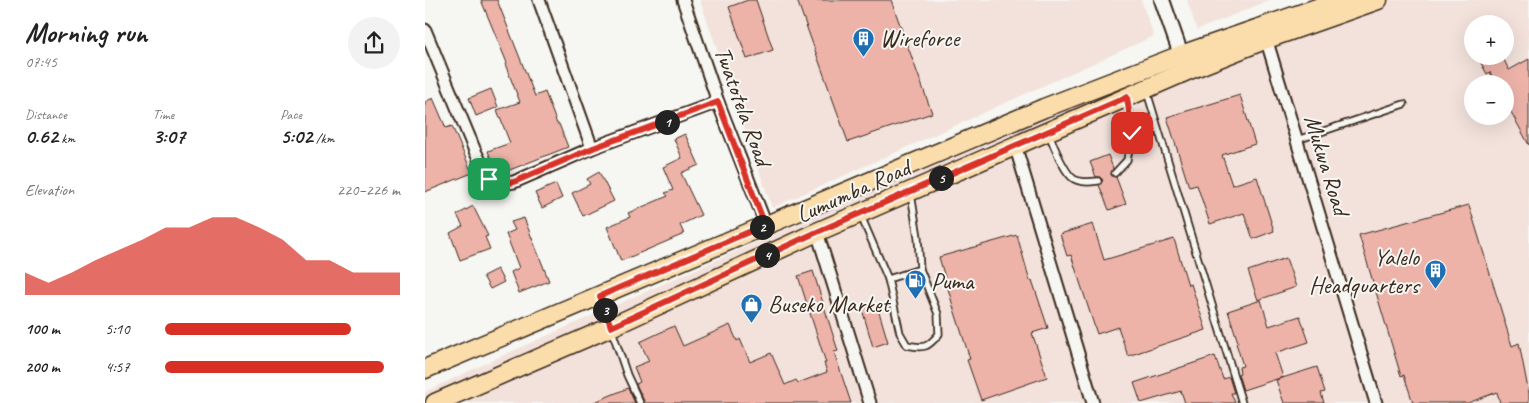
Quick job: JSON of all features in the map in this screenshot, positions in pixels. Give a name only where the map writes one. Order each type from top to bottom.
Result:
[{"type":"main road","name":"Lumumba Road","points":[[425,370],[965,140],[1265,33],[1340,0]]},
{"type":"main road","name":"Lumumba Road","points":[[1265,33],[1378,0]]},
{"type":"main road","name":"Lumumba Road","points":[[435,403],[611,327],[817,232],[1127,97],[1146,88],[1184,63]]},
{"type":"street","points":[[539,0],[593,148]]},
{"type":"street","name":"Twatotela Road","points":[[683,0],[718,102],[765,225]]},
{"type":"street","points":[[1161,0],[1184,63]]},
{"type":"street","points":[[425,30],[475,152],[489,179],[500,184],[514,182],[593,148],[718,102]]},
{"type":"street","name":"Mukwa Road","points":[[1265,33],[1376,403]]},
{"type":"street","points":[[1015,145],[1093,403]]},
{"type":"street","points":[[817,232],[870,403]]},
{"type":"lane","points":[[1146,88],[1242,403]]},
{"type":"lane","points":[[1115,173],[1127,160],[1132,133],[1127,97]]},
{"type":"lane","points":[[1297,140],[1404,104]]},
{"type":"lane","points":[[1047,131],[1059,159],[1074,178],[1085,182],[1098,181]]},
{"type":"lane","points":[[860,214],[888,279],[900,333],[907,345],[920,348],[930,345],[939,334],[938,314],[920,270],[918,237],[910,192]]},
{"type":"lane","points":[[888,279],[920,270]]},
{"type":"lane","points":[[600,296],[627,375],[640,403]]},
{"type":"shaded area","points":[[700,0],[1141,0],[1154,36],[772,208]]},
{"type":"shaded area","points":[[1187,0],[1270,0],[1197,30]]},
{"type":"shaded area","points":[[1330,0],[1529,0],[1529,403],[425,403],[425,392],[815,216],[1071,97]]},
{"type":"building","points":[[481,0],[497,0],[535,96],[545,92],[568,147],[497,175],[488,151],[510,143],[497,110],[520,102],[505,64],[507,63]]},
{"type":"building","points":[[748,0],[756,0],[773,50],[747,59],[729,7]]},
{"type":"building","name":"Wireforce","points":[[797,0],[891,0],[932,113],[848,142]]},
{"type":"building","points":[[1529,59],[1529,145],[1514,118],[1514,75],[1492,75],[1490,72],[1487,74],[1482,65],[1506,65],[1509,70]]},
{"type":"building","points":[[491,89],[498,107],[476,116],[469,98]]},
{"type":"building","points":[[1240,95],[1255,144],[1222,155],[1232,185],[1257,177],[1274,231],[1253,239],[1244,213],[1210,224],[1197,185],[1189,187],[1167,117]]},
{"type":"building","points":[[433,98],[446,128],[452,126],[472,173],[425,192],[425,102]]},
{"type":"building","points":[[685,134],[699,165],[681,173],[701,215],[680,225],[684,234],[621,261],[607,227],[630,217],[628,213],[668,196],[665,193],[673,190],[663,167],[682,158],[674,139]]},
{"type":"building","points":[[1108,155],[1113,168],[1111,175],[1116,177],[1126,204],[1109,210],[1099,185],[1103,180],[1100,177],[1096,177],[1090,162]]},
{"type":"building","points":[[599,172],[614,201],[583,216],[572,193],[590,184],[587,179]]},
{"type":"building","points":[[556,184],[562,198],[542,208],[535,193]]},
{"type":"building","name":"Yalelo Headquarters","points":[[1469,205],[1512,346],[1519,343],[1529,403],[1500,403],[1497,392],[1468,403],[1413,403],[1404,375],[1401,376],[1359,235]]},
{"type":"building","points":[[473,206],[488,236],[485,237],[490,249],[460,260],[450,233],[463,226],[457,215]]},
{"type":"building","points":[[524,218],[549,281],[519,293],[511,272],[519,268],[506,234],[515,230],[511,222]]},
{"type":"building","points":[[1093,224],[1104,260],[1174,239],[1188,285],[1191,284],[1206,330],[1128,356],[1118,327],[1097,334],[1071,255],[1067,256],[1060,234]]},
{"type":"building","points":[[1017,235],[1030,281],[1032,280],[1048,328],[1032,333],[1047,377],[981,400],[967,360],[970,359],[939,257]]},
{"type":"building","points":[[1286,258],[1296,287],[1258,300],[1248,271]]},
{"type":"building","points":[[497,269],[504,282],[490,289],[483,276]]},
{"type":"building","points":[[813,271],[838,351],[834,352],[851,403],[645,403],[636,384],[640,382],[634,367],[649,361],[640,342],[674,326],[683,346],[730,325],[737,341],[740,339],[750,362],[771,353],[785,385],[796,380],[798,383],[827,372],[824,363],[826,363],[798,276]]},
{"type":"building","points":[[1261,300],[1269,326],[1300,316],[1309,342],[1275,353],[1283,377],[1243,390],[1238,374],[1240,373],[1239,367],[1243,366],[1228,311]]},
{"type":"building","points":[[877,305],[888,342],[873,347],[862,309]]},
{"type":"building","points":[[1215,356],[1223,379],[1229,377],[1234,393],[1231,393],[1235,403],[1185,403],[1181,391],[1141,403],[1134,383]]},
{"type":"building","points":[[1317,367],[1325,392],[1321,393],[1324,403],[1284,403],[1276,380]]},
{"type":"building","points":[[628,388],[635,403],[592,403]]},
{"type":"place","name":"Wireforce","points":[[864,57]]},
{"type":"place","name":"Yalelo Headquarters","points":[[1435,290]]},
{"type":"place","name":"Puma","points":[[915,300]]},
{"type":"place","name":"Buseko Market","points":[[752,323]]},
{"type":"route","points":[[489,179],[500,184],[514,182],[593,148],[718,102],[765,225],[600,296],[611,327],[817,232],[1127,97],[1132,133]]}]
